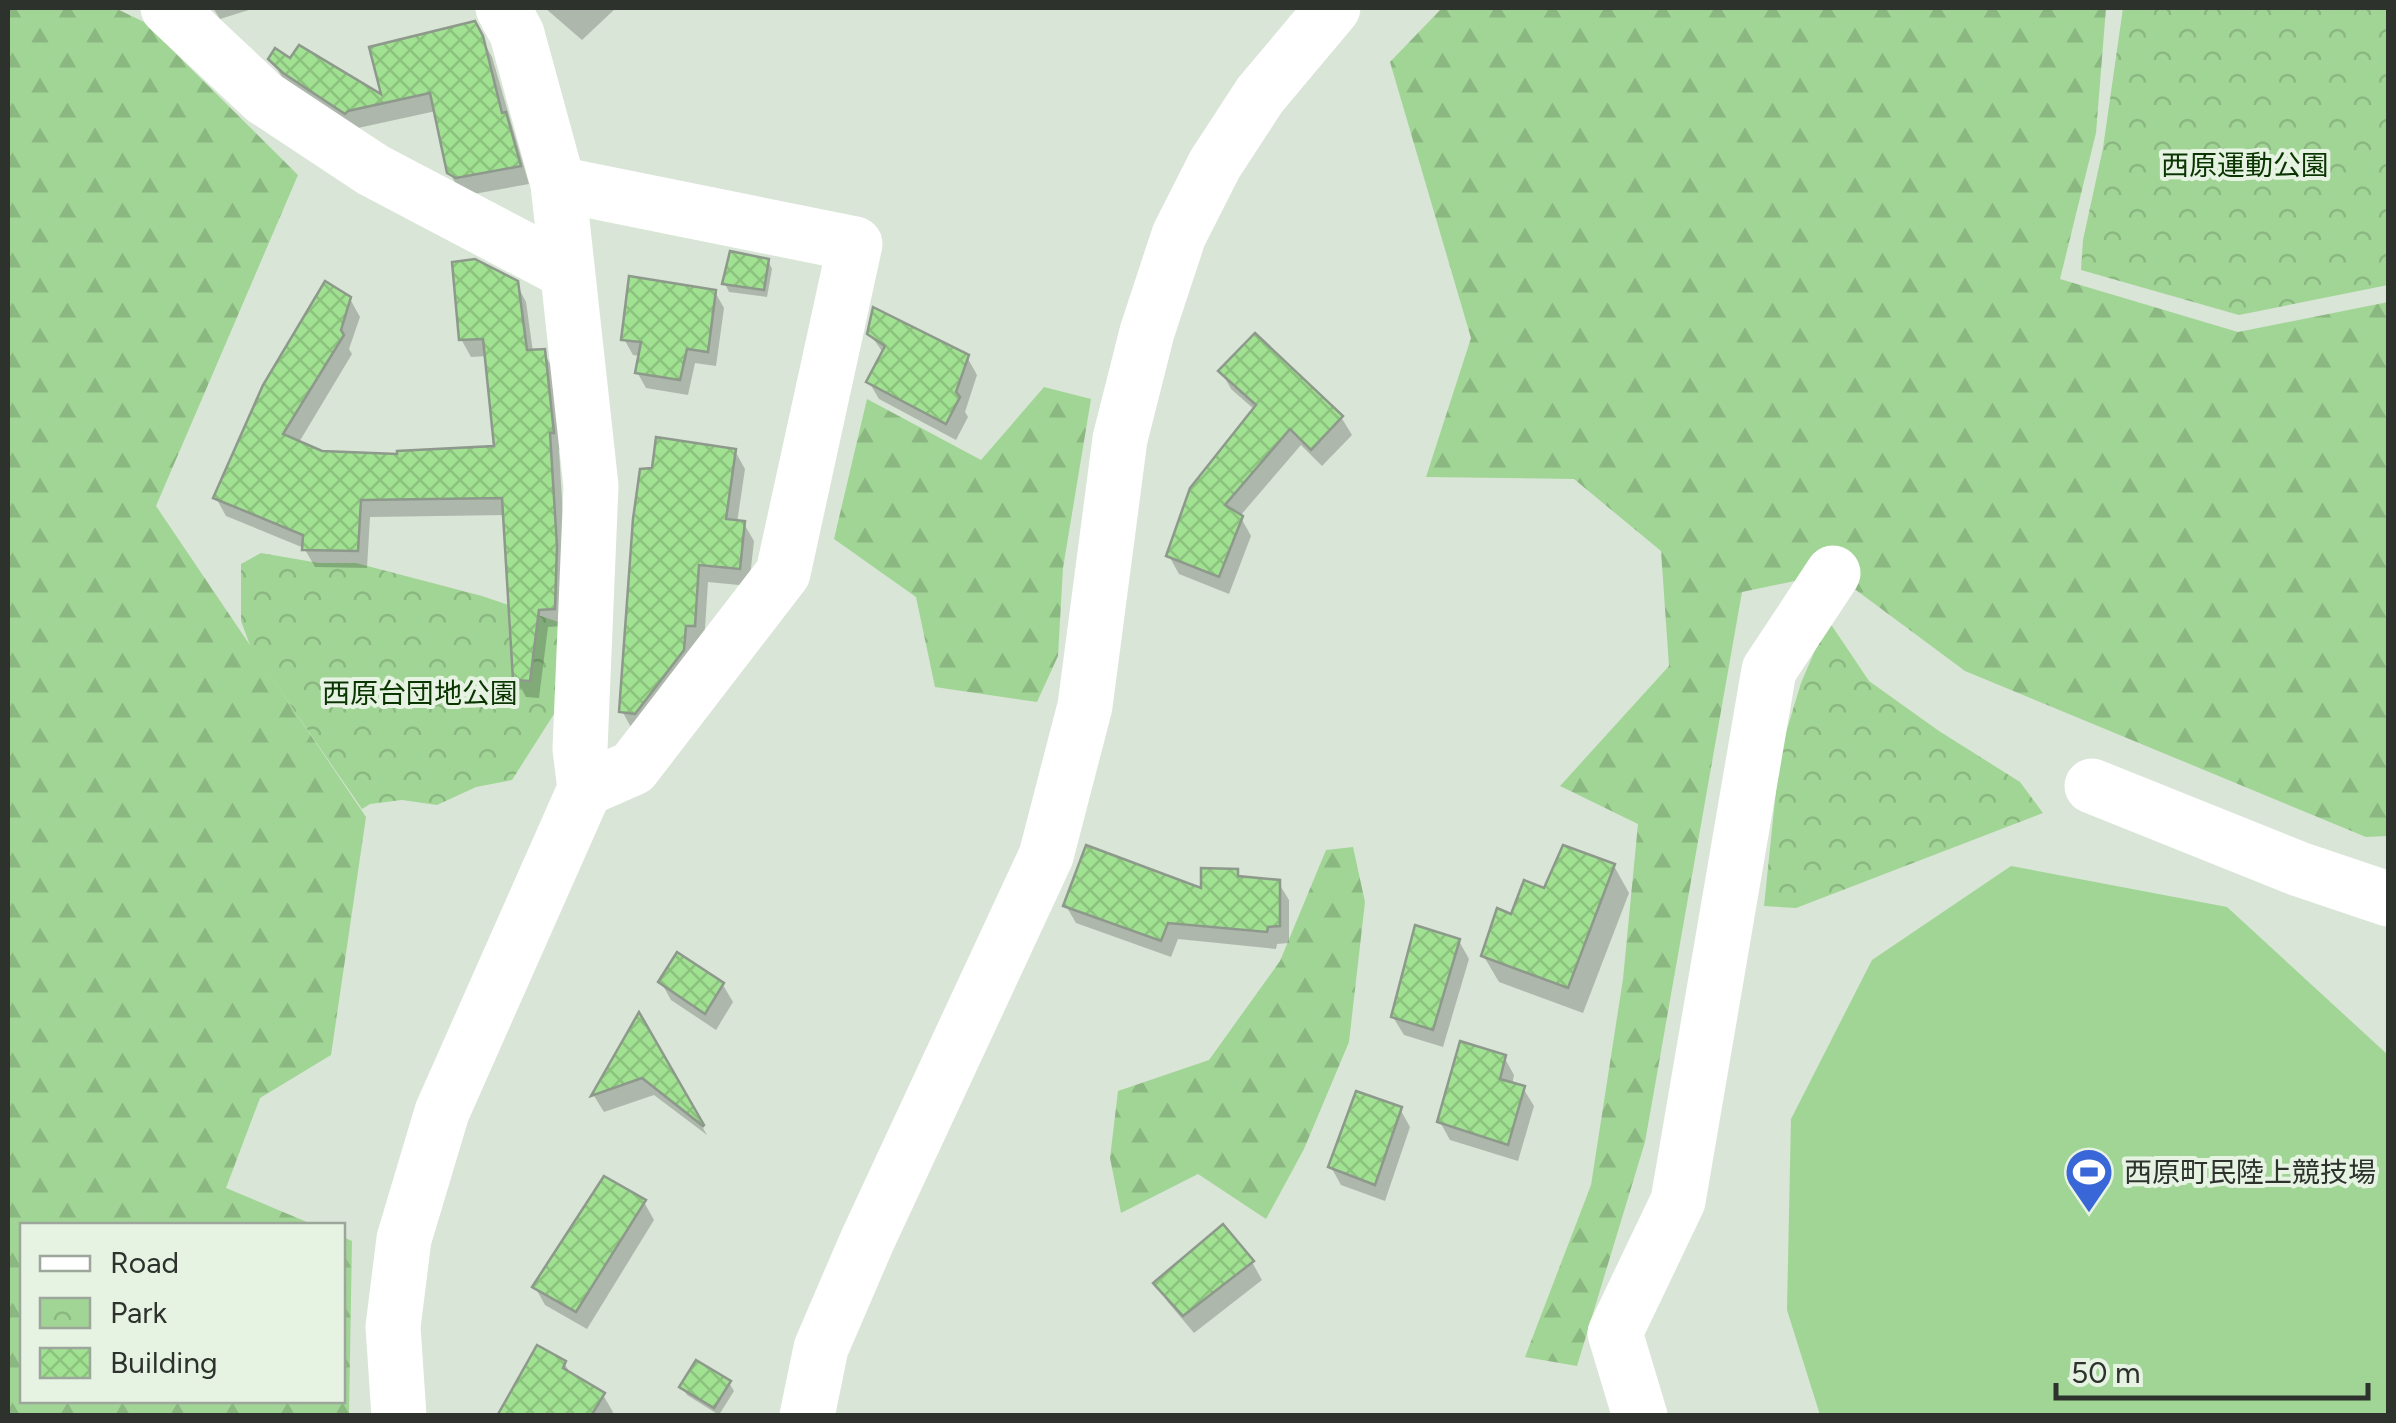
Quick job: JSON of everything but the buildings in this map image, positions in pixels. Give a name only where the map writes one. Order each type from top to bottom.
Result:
[{"type":"street","points":[[168,8],[264,98],[295,119],[372,170],[565,271]]},
{"type":"street","points":[[399,1416],[394,1328],[404,1239],[420,1184],[442,1112],[584,789],[580,749],[591,486],[558,184],[518,34],[503,8]]},
{"type":"street","points":[[807,1416],[821,1348],[866,1242],[1046,856],[1084,706],[1120,439],[1147,332],[1179,235],[1215,164],[1260,95],[1333,8]]},
{"type":"street","points":[[558,184],[855,244],[783,572],[633,768],[584,789]]},
{"type":"street","points":[[1640,1416],[1615,1333],[1678,1201],[1769,670],[1832,573]]},
{"type":"street","points":[[2092,786],[2300,869],[2388,899]]},
{"type":"green space","points":[[8,8],[115,8],[144,22],[298,175],[156,506],[366,817],[331,1055],[260,1098],[226,1188],[309,1223],[20,1223],[20,1403],[345,1403],[345,1238],[352,1241],[349,1415],[8,1416]]},
{"type":"green space","points":[[1442,8],[2106,8],[2096,133],[2060,279],[2238,332],[2388,302],[2388,836],[2366,837],[1965,671],[1833,573],[1742,592],[1645,1142],[1577,1366],[1525,1357],[1591,1185],[1623,979],[1638,824],[1560,786],[1669,666],[1661,551],[1574,479],[1426,477],[1471,338],[1390,62]]},
{"type":"green space","name":"西原運動公園","points":[[2123,8],[2388,8],[2388,285],[2239,315],[2081,270]]},
{"type":"green space","points":[[1044,387],[1091,399],[1063,568],[1058,656],[1037,702],[935,687],[916,597],[834,539],[867,399],[981,460]]},
{"type":"green space","name":"西原台団地公園","points":[[261,553],[319,563],[356,563],[482,596],[573,627],[561,703],[512,780],[476,787],[437,805],[402,800],[370,804],[362,809],[251,648],[241,621],[241,564]]},
{"type":"green space","points":[[1828,620],[1869,681],[2020,782],[2043,813],[1796,908],[1764,906],[1780,752],[1801,683]]},
{"type":"green space","points":[[1353,847],[1365,902],[1349,1042],[1304,1149],[1266,1219],[1198,1174],[1121,1213],[1110,1158],[1118,1091],[1209,1060],[1280,961],[1326,850]]},
{"type":"green space","name":"西原町民陸上競技場","points":[[2011,866],[2227,907],[2388,1055],[2388,1415],[1820,1415],[1787,1310],[1791,1119],[1872,960]]},
{"type":"place","name":"西原町民陸上競技場","points":[[2089,1214]]}]
